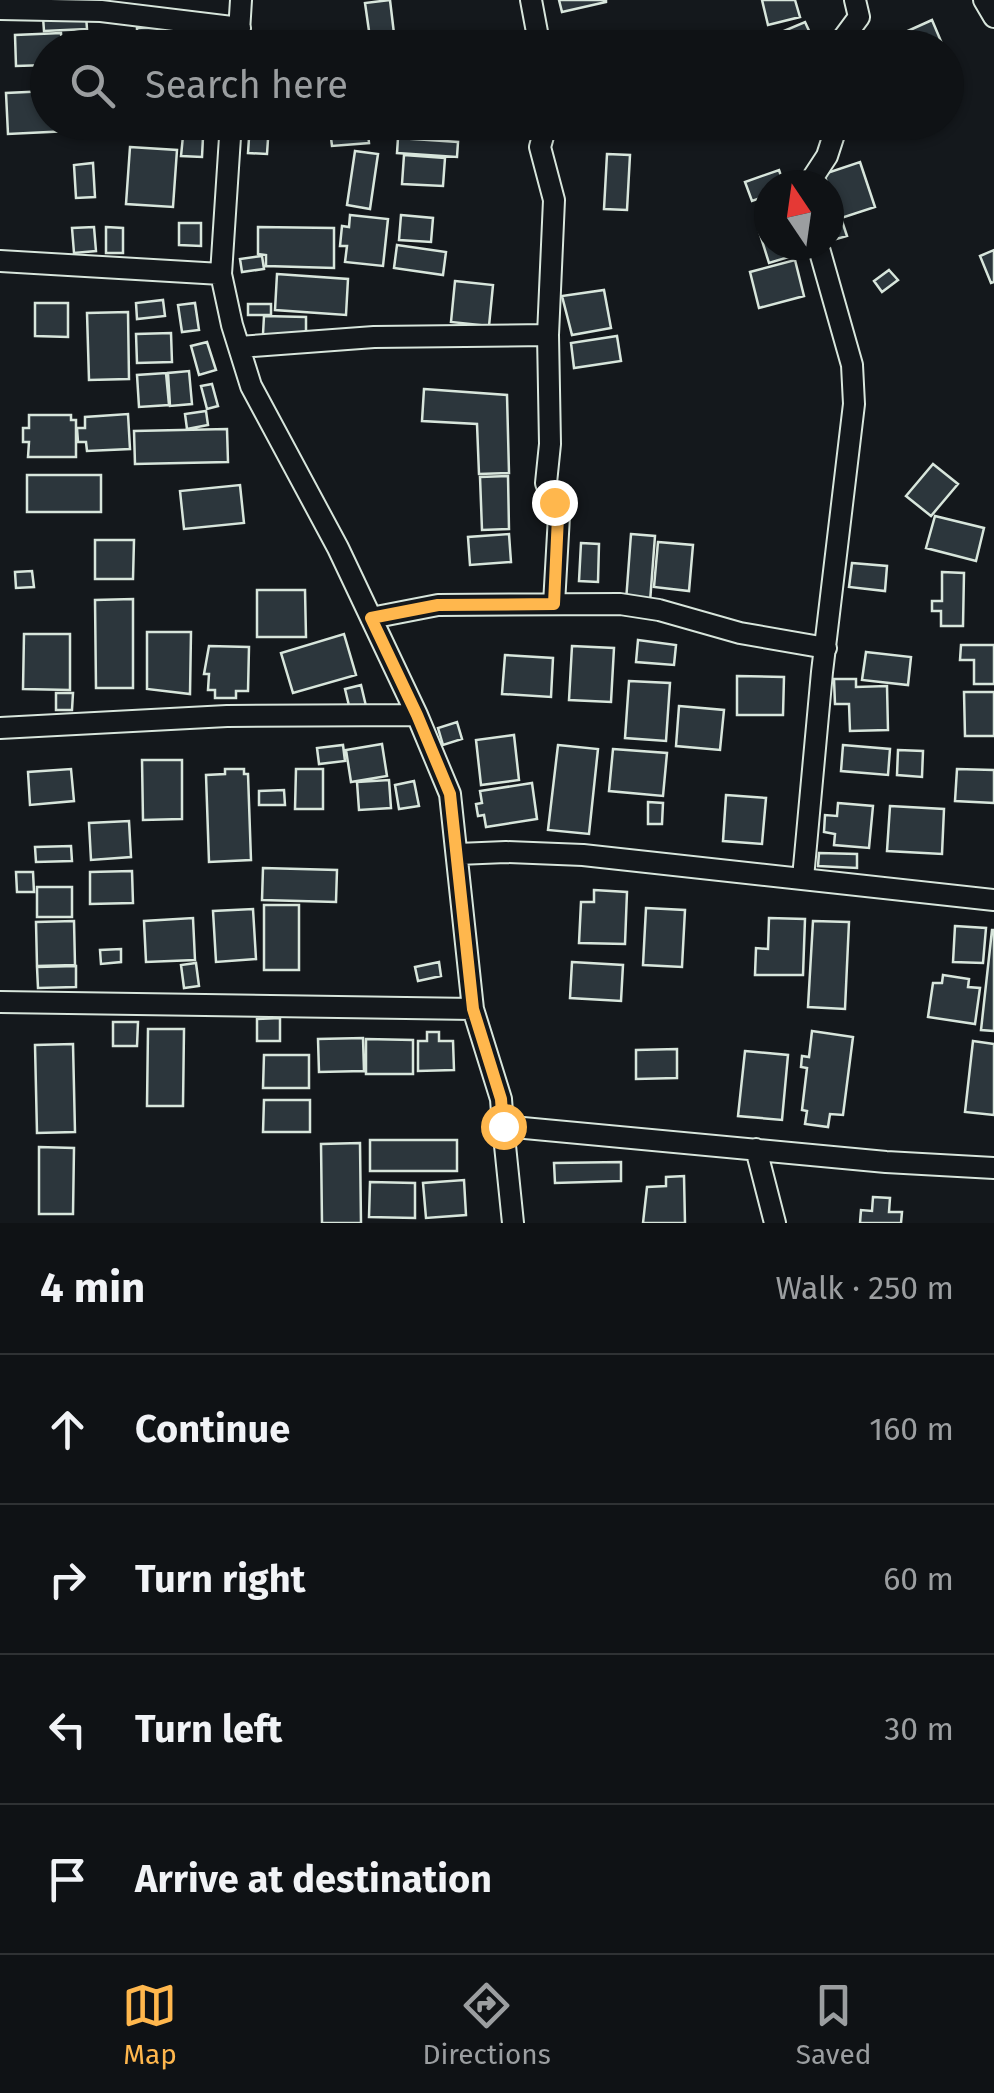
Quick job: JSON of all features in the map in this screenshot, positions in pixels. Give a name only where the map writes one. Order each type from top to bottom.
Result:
[{"type":"street","points":[[239,30],[241,0]]},
{"type":"street","points":[[531,0],[537,30]]},
{"type":"street","points":[[849,30],[859,17],[854,0]]},
{"type":"street","points":[[984,0],[994,16]]},
{"type":"street","points":[[0,8],[101,11],[198,30]]},
{"type":"street","points":[[231,140],[221,274],[251,386],[338,548],[450,794],[473,1009],[501,1099],[513,1223]]},
{"type":"street","points":[[542,140],[540,147],[554,200],[546,483],[558,516],[554,604]]},
{"type":"street","points":[[818,170],[832,140]]},
{"type":"street","points":[[803,878],[854,404],[852,366],[822,260]]},
{"type":"street","points":[[0,274],[0,261],[221,274]]},
{"type":"street","points":[[239,347],[374,338],[548,335]]},
{"type":"street","points":[[371,618],[438,605],[620,604],[659,610],[740,633],[826,648]]},
{"type":"street","points":[[0,728],[227,716],[417,715]]},
{"type":"street","points":[[458,854],[583,855],[994,900]]},
{"type":"street","points":[[0,1002],[473,1009]]},
{"type":"street","points":[[503,1126],[994,1168]]},
{"type":"street","points":[[756,1149],[775,1223]]},
{"type":"building","points":[[390,0],[394,30],[369,30],[365,3]]},
{"type":"building","points":[[559,0],[606,0],[606,2],[562,12]]},
{"type":"building","points":[[762,0],[795,0],[800,17],[768,25]]},
{"type":"building","points":[[86,15],[87,29],[44,30],[43,17]]},
{"type":"building","points":[[932,20],[936,30],[910,30]]},
{"type":"building","points":[[805,22],[809,30],[786,30]]},
{"type":"building","points":[[175,26],[175,30],[137,30]]},
{"type":"building","points":[[30,34],[30,66],[16,66],[15,35]]},
{"type":"building","points":[[30,92],[30,133],[8,134],[6,93]]},
{"type":"building","points":[[183,140],[203,140],[202,157],[181,156]]},
{"type":"building","points":[[249,140],[268,140],[267,154],[248,153]]},
{"type":"building","points":[[331,140],[369,140],[369,143],[332,146]]},
{"type":"building","points":[[398,140],[458,142],[457,157],[397,153]]},
{"type":"building","points":[[130,147],[177,150],[173,207],[126,204]]},
{"type":"building","points":[[355,151],[378,154],[370,209],[347,205]]},
{"type":"building","points":[[607,154],[630,155],[627,210],[604,209]]},
{"type":"building","points":[[404,155],[445,158],[443,186],[402,184]]},
{"type":"building","points":[[860,162],[875,207],[844,217],[844,170],[836,170]]},
{"type":"building","points":[[93,163],[95,197],[76,198],[74,165]]},
{"type":"building","points":[[754,179],[754,200],[752,201],[745,182]]},
{"type":"building","points":[[350,215],[388,219],[383,266],[345,262],[347,246],[340,246],[342,226],[349,227]]},
{"type":"building","points":[[401,215],[433,218],[431,242],[399,240]]},
{"type":"building","points":[[179,223],[201,223],[201,246],[179,245]]},
{"type":"building","points":[[94,227],[96,251],[74,253],[72,228]]},
{"type":"building","points":[[106,227],[123,228],[123,253],[106,253]]},
{"type":"building","points":[[258,227],[334,228],[334,268],[266,266],[266,255],[258,254]]},
{"type":"building","points":[[397,245],[446,252],[443,275],[394,268]]},
{"type":"building","points":[[994,250],[994,282],[991,283],[980,256]]},
{"type":"building","points":[[262,256],[264,269],[242,272],[240,259]]},
{"type":"building","points":[[795,260],[804,296],[759,308],[750,272]]},
{"type":"building","points":[[889,270],[898,280],[882,292],[874,281]]},
{"type":"building","points":[[277,274],[348,279],[346,315],[275,310]]},
{"type":"building","points":[[455,281],[493,285],[489,326],[451,322]]},
{"type":"building","points":[[604,290],[611,328],[572,335],[562,296]]},
{"type":"building","points":[[163,300],[165,316],[137,319],[136,303]]},
{"type":"building","points":[[35,303],[68,303],[68,337],[35,336]]},
{"type":"building","points":[[195,303],[199,330],[182,332],[178,305]]},
{"type":"building","points":[[248,304],[271,304],[271,315],[248,315]]},
{"type":"building","points":[[128,312],[129,379],[89,380],[87,313]]},
{"type":"building","points":[[264,316],[306,317],[306,335],[263,334]]},
{"type":"building","points":[[171,333],[172,362],[137,363],[136,334]]},
{"type":"building","points":[[617,336],[621,361],[574,368],[571,343]]},
{"type":"building","points":[[207,342],[216,370],[199,375],[191,346]]},
{"type":"building","points":[[189,371],[192,404],[170,406],[168,373]]},
{"type":"building","points":[[166,373],[169,405],[139,407],[137,375]]},
{"type":"building","points":[[212,384],[218,406],[207,409],[201,386]]},
{"type":"building","points":[[424,389],[507,395],[509,473],[479,474],[477,424],[422,421]]},
{"type":"building","points":[[206,411],[208,425],[187,429],[185,414]]},
{"type":"building","points":[[128,414],[130,449],[87,451],[86,442],[78,442],[77,428],[85,428],[85,417]]},
{"type":"building","points":[[29,415],[71,415],[71,420],[76,420],[76,457],[28,457],[29,442],[23,442],[23,428],[29,428]]},
{"type":"building","points":[[227,429],[228,462],[135,464],[134,431]]},
{"type":"building","points":[[933,464],[958,484],[931,516],[906,496]]},
{"type":"building","points":[[27,475],[101,475],[101,512],[27,512]]},
{"type":"building","points":[[508,476],[509,529],[482,530],[480,477]]},
{"type":"building","points":[[240,485],[244,523],[184,529],[180,491]]},
{"type":"building","points":[[935,516],[984,528],[976,561],[926,548]]},
{"type":"building","points":[[509,534],[511,562],[470,565],[468,537]]},
{"type":"building","points":[[631,534],[655,536],[650,602],[626,601]]},
{"type":"building","points":[[95,540],[134,540],[133,579],[95,579]]},
{"type":"building","points":[[658,542],[693,545],[689,591],[654,587]]},
{"type":"building","points":[[581,543],[599,544],[598,582],[579,581]]},
{"type":"building","points":[[852,563],[887,566],[885,591],[849,587]]},
{"type":"building","points":[[32,571],[34,587],[16,588],[15,572]]},
{"type":"building","points":[[942,572],[964,573],[963,626],[941,626],[941,611],[932,611],[932,601],[942,601]]},
{"type":"building","points":[[257,590],[305,590],[306,637],[257,637]]},
{"type":"building","points":[[133,599],[133,688],[96,688],[95,600]]},
{"type":"building","points":[[147,632],[191,632],[190,694],[147,689]]},
{"type":"building","points":[[24,634],[70,634],[70,690],[23,689]]},
{"type":"building","points":[[344,634],[356,675],[293,693],[281,653]]},
{"type":"building","points":[[638,640],[676,645],[674,665],[636,662]]},
{"type":"building","points":[[961,645],[994,645],[994,684],[974,684],[974,660],[960,660]]},
{"type":"building","points":[[209,646],[249,647],[248,691],[236,691],[236,698],[215,698],[215,690],[208,690],[209,674],[204,674]]},
{"type":"building","points":[[572,646],[614,648],[611,702],[569,700]]},
{"type":"building","points":[[866,652],[911,657],[908,685],[862,680]]},
{"type":"building","points":[[505,655],[553,658],[551,697],[502,694]]},
{"type":"building","points":[[737,676],[784,677],[783,715],[737,715]]},
{"type":"building","points":[[834,679],[856,679],[856,687],[887,686],[888,730],[850,731],[849,704],[835,704]]},
{"type":"building","points":[[629,681],[670,683],[666,741],[625,738]]},
{"type":"building","points":[[361,685],[366,706],[350,710],[345,689]]},
{"type":"building","points":[[964,692],[994,692],[994,736],[965,736]]},
{"type":"building","points":[[56,693],[73,693],[72,710],[56,710]]},
{"type":"building","points":[[679,706],[724,710],[720,750],[676,746]]},
{"type":"building","points":[[457,722],[462,739],[443,745],[438,728]]},
{"type":"building","points":[[514,735],[519,780],[481,785],[476,740]]},
{"type":"building","points":[[382,744],[387,776],[351,782],[346,750]]},
{"type":"building","points":[[343,745],[345,761],[319,764],[317,748]]},
{"type":"building","points":[[558,745],[598,749],[589,834],[548,830]]},
{"type":"building","points":[[843,745],[890,749],[888,775],[841,771]]},
{"type":"building","points":[[613,749],[667,753],[663,796],[609,791]]},
{"type":"building","points":[[898,750],[923,751],[922,777],[897,775]]},
{"type":"building","points":[[142,760],[182,760],[182,819],[143,820]]},
{"type":"building","points":[[71,769],[74,801],[30,805],[28,772]]},
{"type":"building","points":[[225,769],[244,769],[244,774],[248,774],[251,860],[209,862],[206,775],[225,774]]},
{"type":"building","points":[[296,769],[323,769],[323,809],[295,809]]},
{"type":"building","points":[[957,769],[994,770],[994,803],[955,801]]},
{"type":"building","points":[[389,780],[391,808],[359,810],[357,782]]},
{"type":"building","points":[[414,781],[419,806],[399,809],[395,785]]},
{"type":"building","points":[[532,783],[537,819],[486,827],[476,804],[482,803],[480,791]]},
{"type":"building","points":[[284,790],[285,805],[259,805],[259,791]]},
{"type":"building","points":[[726,795],[766,798],[762,844],[723,841]]},
{"type":"building","points":[[648,802],[663,803],[662,824],[648,824]]},
{"type":"building","points":[[838,803],[873,806],[869,848],[834,845],[835,834],[824,832],[825,815],[837,816]]},
{"type":"building","points":[[890,806],[944,809],[942,854],[887,851]]},
{"type":"building","points":[[129,821],[131,857],[91,860],[89,823]]},
{"type":"building","points":[[71,846],[72,861],[36,862],[35,847]]},
{"type":"building","points":[[819,853],[857,854],[857,868],[818,866]]},
{"type":"building","points":[[263,868],[337,870],[336,902],[262,900]]},
{"type":"building","points":[[132,871],[133,903],[90,904],[90,872]]},
{"type":"building","points":[[16,872],[33,872],[34,892],[17,892]]},
{"type":"building","points":[[37,887],[72,887],[72,917],[37,917]]},
{"type":"building","points":[[594,890],[627,892],[625,944],[579,943],[581,902],[594,902]]},
{"type":"building","points":[[264,905],[299,905],[299,970],[264,970]]},
{"type":"building","points":[[646,908],[685,910],[682,967],[643,965]]},
{"type":"building","points":[[253,909],[256,959],[216,962],[213,911]]},
{"type":"building","points":[[193,918],[195,960],[146,962],[144,921]]},
{"type":"building","points":[[769,918],[805,919],[803,975],[755,975],[756,948],[768,949]]},
{"type":"building","points":[[74,921],[75,965],[37,966],[36,922]]},
{"type":"building","points":[[813,921],[849,922],[845,1009],[808,1007]]},
{"type":"building","points":[[955,926],[986,928],[983,963],[953,962]]},
{"type":"building","points":[[994,930],[994,1031],[981,1030]]},
{"type":"building","points":[[121,949],[121,962],[101,964],[100,950]]},
{"type":"building","points":[[439,962],[441,976],[418,981],[415,967]]},
{"type":"building","points":[[572,962],[623,965],[621,1001],[570,998]]},
{"type":"building","points":[[196,963],[199,986],[184,988],[181,965]]},
{"type":"building","points":[[76,966],[76,987],[38,988],[37,967]]},
{"type":"building","points":[[943,975],[969,979],[968,987],[980,988],[975,1024],[928,1017],[933,983],[942,983]]},
{"type":"building","points":[[280,1018],[280,1041],[257,1041],[257,1019]]},
{"type":"building","points":[[113,1022],[138,1022],[137,1046],[113,1046]]},
{"type":"building","points":[[148,1029],[184,1029],[183,1106],[147,1106]]},
{"type":"building","points":[[812,1031],[853,1037],[843,1115],[830,1114],[828,1127],[805,1124],[807,1111],[802,1110],[807,1068],[801,1067],[802,1056],[809,1057]]},
{"type":"building","points":[[427,1032],[439,1032],[439,1041],[453,1041],[454,1070],[418,1071],[418,1041],[427,1041]]},
{"type":"building","points":[[363,1038],[364,1071],[319,1072],[318,1039]]},
{"type":"building","points":[[366,1039],[413,1040],[413,1074],[366,1074]]},
{"type":"building","points":[[973,1041],[994,1044],[994,1115],[965,1112]]},
{"type":"building","points":[[73,1044],[75,1132],[37,1133],[35,1045]]},
{"type":"building","points":[[677,1049],[677,1078],[636,1079],[636,1050]]},
{"type":"building","points":[[745,1051],[788,1055],[782,1120],[738,1116]]},
{"type":"building","points":[[264,1055],[309,1055],[309,1088],[263,1088]]},
{"type":"building","points":[[264,1100],[310,1100],[310,1132],[263,1132]]},
{"type":"building","points":[[370,1140],[457,1140],[457,1171],[370,1171]]},
{"type":"building","points":[[360,1143],[361,1223],[322,1223],[321,1144]]},
{"type":"building","points":[[39,1147],[74,1148],[73,1214],[39,1214]]},
{"type":"building","points":[[621,1162],[621,1181],[555,1183],[554,1163]]},
{"type":"building","points":[[684,1176],[685,1223],[643,1223],[647,1187],[666,1186],[666,1177]]},
{"type":"building","points":[[464,1180],[466,1215],[426,1218],[423,1183]]},
{"type":"building","points":[[370,1182],[415,1183],[415,1218],[369,1217]]},
{"type":"building","points":[[873,1197],[890,1198],[889,1212],[902,1212],[901,1223],[860,1223],[861,1210],[872,1211]]},
{"type":"route","points":[[503,1126],[501,1099],[473,1009],[450,794],[371,618],[438,605],[554,604],[558,516],[554,502]]}]
